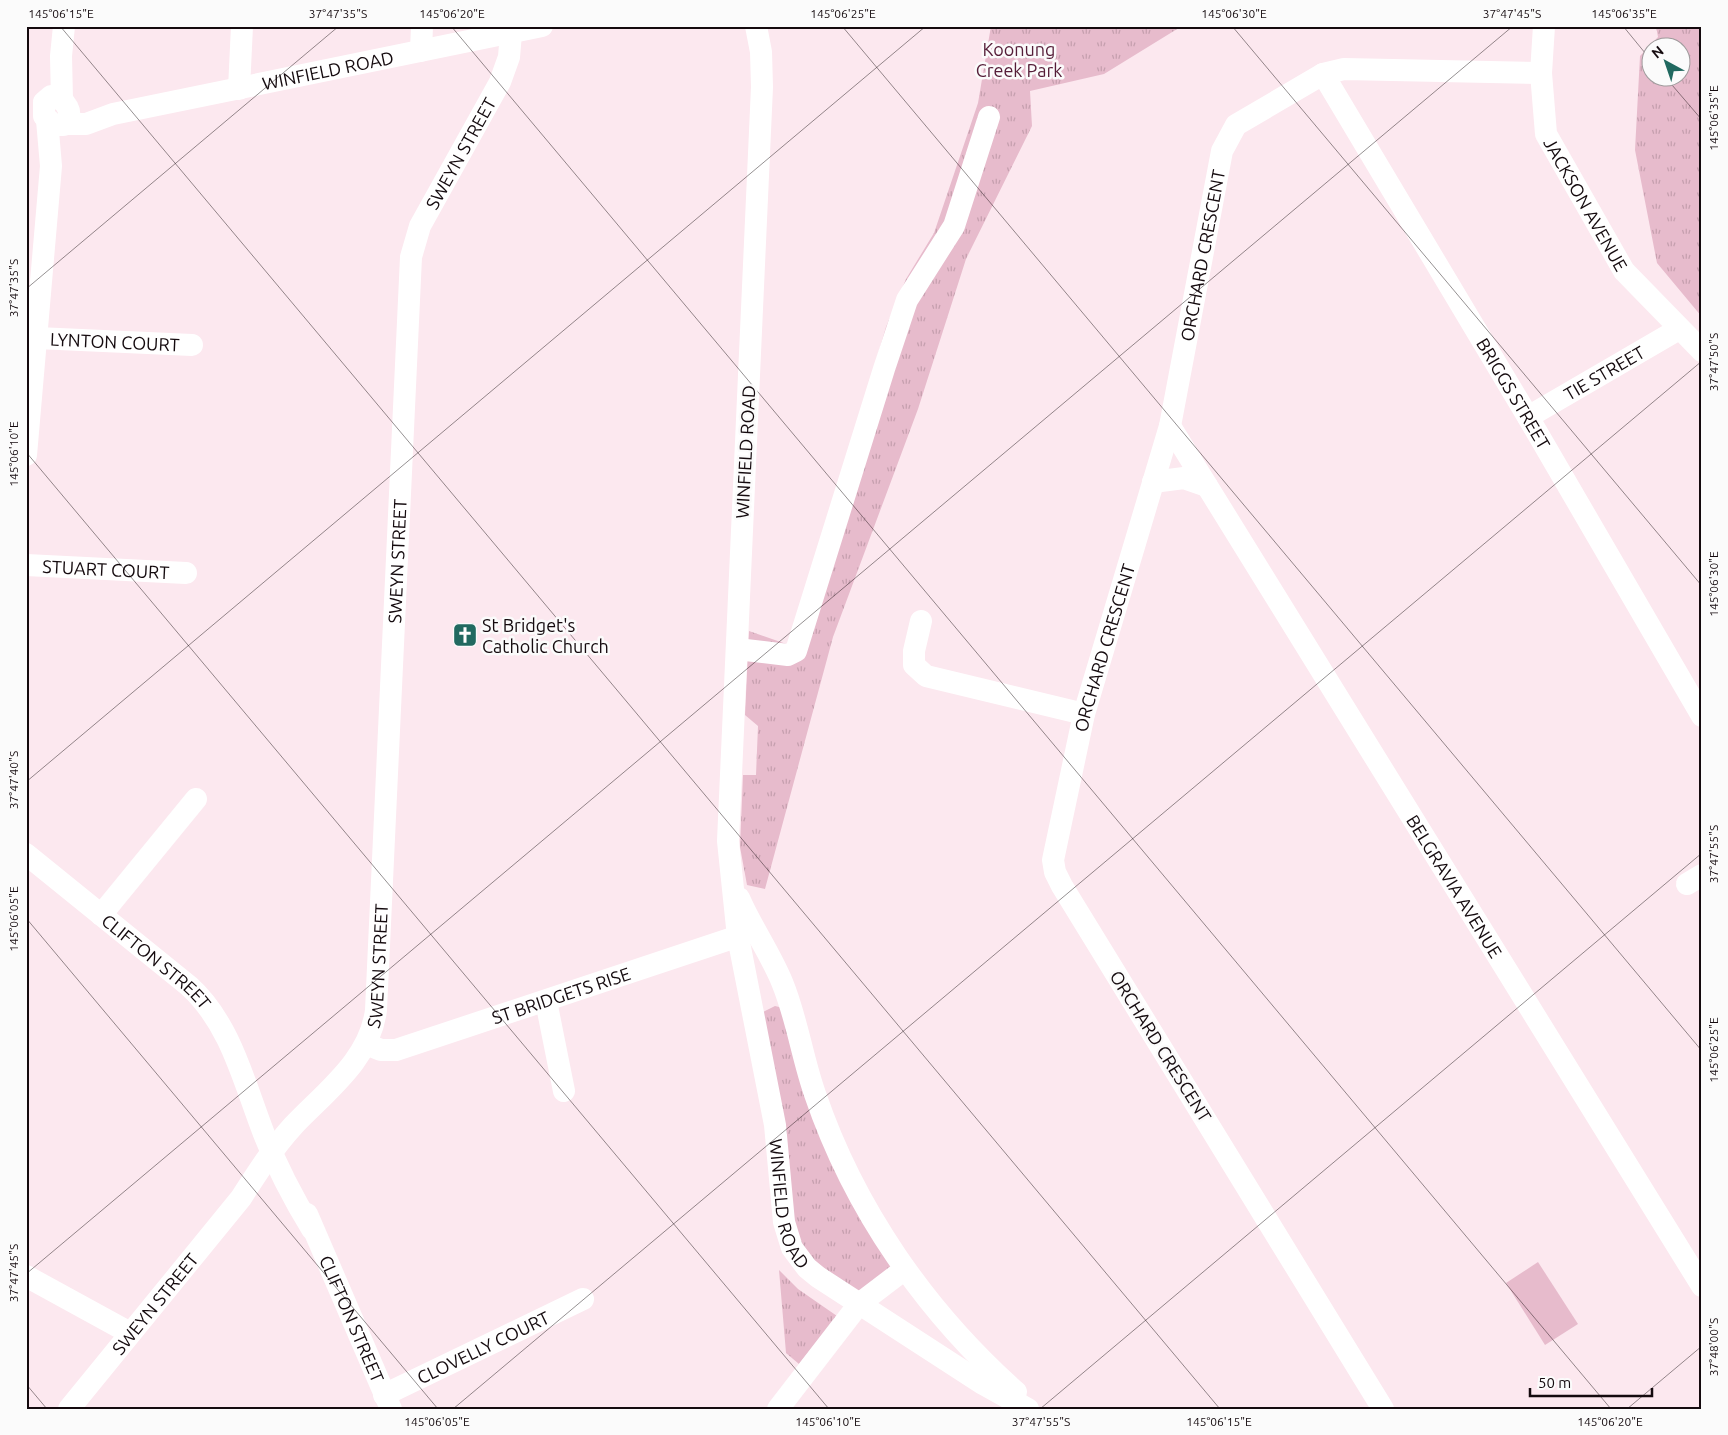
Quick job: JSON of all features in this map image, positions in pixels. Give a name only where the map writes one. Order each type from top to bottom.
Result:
[{"type":"street","points":[[26,455],[30,370],[37,338],[51,166],[49,110],[61,56],[64,26]]},
{"type":"street","points":[[239,89],[242,26]]},
{"type":"street","points":[[421,51],[422,26]]},
{"type":"street","name":"WINFIELD ROAD","points":[[49,110],[113,114],[542,26]]},
{"type":"street","name":"WINFIELD ROAD","points":[[756,26],[761,52],[762,87],[728,841],[730,878],[746,934],[770,1094],[787,1236],[792,1248],[807,1268],[983,1384],[1028,1409]]},
{"type":"street","name":"JACKSON AVENUE","points":[[1544,26],[1541,73],[1546,134],[1624,271],[1702,351]]},
{"type":"street","name":"SWEYN STREET","points":[[69,1409],[241,1198],[263,1180],[278,1153],[306,1125],[324,1096],[366,1044],[374,1024],[412,252],[420,226],[500,82],[508,57],[511,33]]},
{"type":"street","name":"ORCHARD CRESCENT","points":[[1383,1409],[1054,872],[1053,860],[1084,714],[1170,426],[1222,152],[1236,125],[1324,74],[1344,69],[1541,73]]},
{"type":"street","name":"BRIGGS STREET","points":[[1324,74],[1528,417],[1702,716]]},
{"type":"street","points":[[737,649],[788,655],[796,651],[907,300],[954,226],[989,117]]},
{"type":"street","name":"TIE STREET","points":[[1528,417],[1680,329]]},
{"type":"street","name":"LYNTON COURT","points":[[37,338],[192,345]]},
{"type":"street","name":"BELGRAVIA AVENUE","points":[[1170,426],[1702,1286]]},
{"type":"street","points":[[1153,482],[1184,478],[1207,486]]},
{"type":"street","name":"STUART COURT","points":[[26,565],[186,573]]},
{"type":"street","points":[[922,621],[914,651],[914,665],[926,676],[1084,714]]},
{"type":"street","points":[[101,916],[196,800]]},
{"type":"street","name":"CLIFTON STREET","points":[[26,854],[190,986],[205,1001],[221,1027],[252,1096],[269,1121],[278,1153],[387,1402]]},
{"type":"street","name":"WINFIELD ROAD","points":[[746,934],[782,980],[814,1094],[838,1152],[864,1205],[905,1269],[944,1318],[978,1356],[1034,1409]]},
{"type":"street","name":"ST BRIDGETS RISE","points":[[366,1044],[381,1050],[396,1050],[746,934]]},
{"type":"street","points":[[546,1001],[564,1091]]},
{"type":"street","points":[[778,1409],[859,1304],[905,1269]]},
{"type":"street","points":[[26,1276],[130,1334]]},
{"type":"street","name":"CLOVELLY COURT","points":[[387,1402],[582,1299]]},
{"type":"green space","name":"Koonung Creek Park","points":[[991,26],[1182,26],[1104,74],[1030,91],[1032,126],[966,259],[918,409],[833,637],[765,889],[747,885],[740,847],[743,775],[756,775],[758,726],[745,715],[749,631],[792,646],[886,327],[906,279],[934,233],[978,103]]},
{"type":"green space","points":[[1656,26],[1702,26],[1702,317],[1657,263],[1635,150],[1640,56],[1640,88],[1690,88],[1690,38],[1657,38]]},
{"type":"green space","points":[[775,1006],[783,1008],[893,1265],[858,1293],[799,1250],[763,1012]]},
{"type":"green space","points":[[1538,1262],[1578,1324],[1545,1345],[1506,1283]]},
{"type":"green space","points":[[779,1270],[798,1289],[837,1316],[799,1364],[786,1353]]},
{"type":"place","name":"St Bridget's Catholic Church","points":[[465,635]]}]
